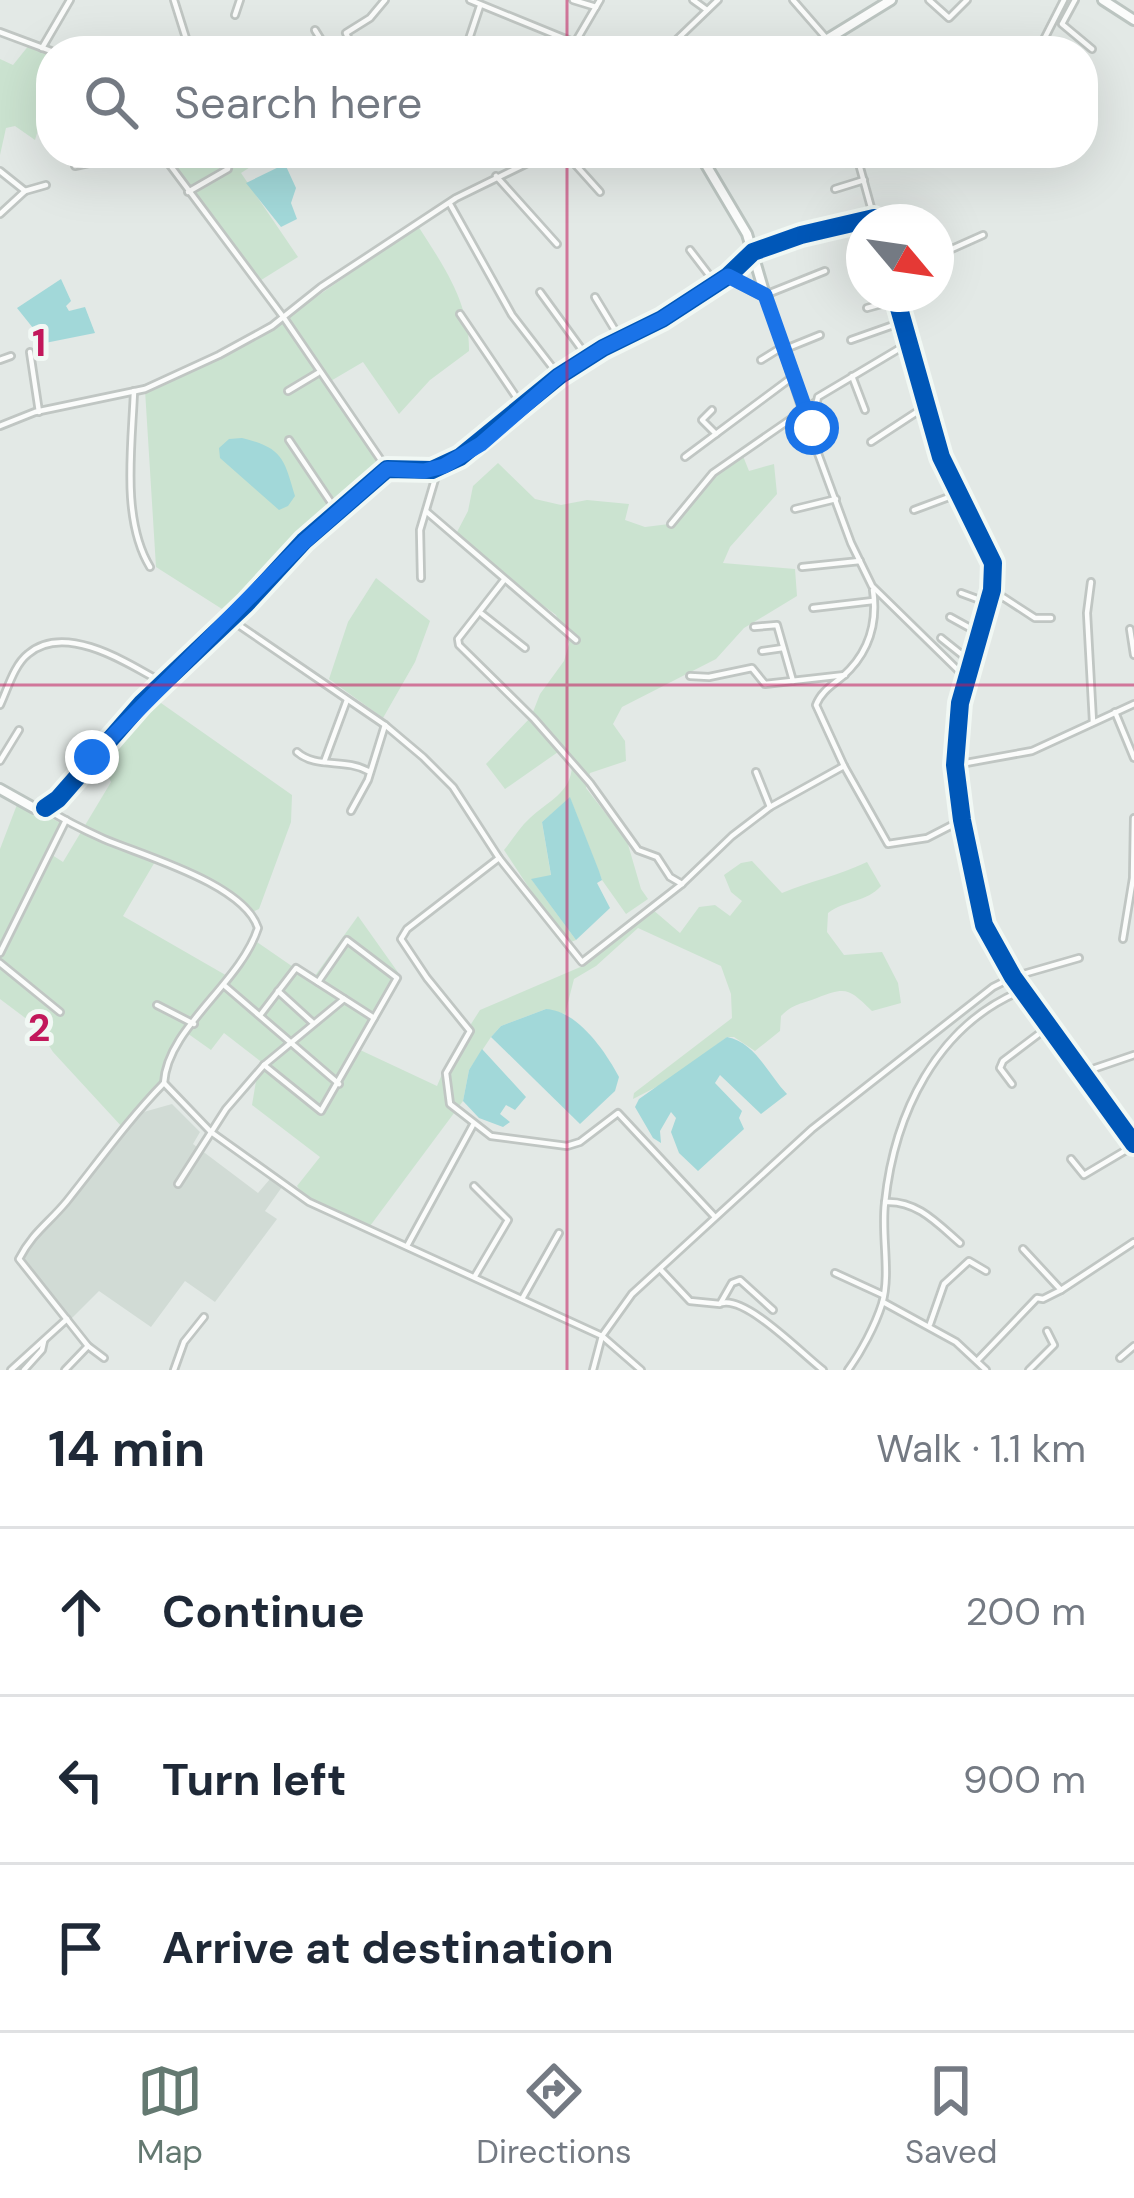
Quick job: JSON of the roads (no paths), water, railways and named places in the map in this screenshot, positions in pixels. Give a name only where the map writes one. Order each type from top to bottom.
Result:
[{"type":"street","points":[[49,36],[70,0]]},
{"type":"street","points":[[174,0],[185,36]]},
{"type":"street","points":[[236,15],[240,0]]},
{"type":"street","points":[[347,36],[386,0]]},
{"type":"street","points":[[470,0],[562,36]]},
{"type":"street","points":[[573,0],[598,3],[579,36]]},
{"type":"street","points":[[693,0],[707,10]]},
{"type":"street","points":[[680,36],[718,0]]},
{"type":"street","points":[[793,0],[824,36]]},
{"type":"street","points":[[832,36],[891,0]]},
{"type":"street","points":[[929,0],[949,18],[967,0]]},
{"type":"street","points":[[1045,36],[1064,0]]},
{"type":"street","points":[[1075,0],[1062,24],[1076,36]]},
{"type":"street","points":[[1103,0],[1134,20]]},
{"type":"street","points":[[470,36],[480,6]]},
{"type":"street","points":[[315,30],[319,36]]},
{"type":"street","points":[[0,32],[36,46]]},
{"type":"street","points":[[171,168],[284,318],[387,469]]},
{"type":"street","points":[[188,192],[228,168]]},
{"type":"street","points":[[0,425],[134,391],[219,355],[284,318],[321,287],[449,203],[514,168]]},
{"type":"street","points":[[578,168],[600,192]]},
{"type":"street","points":[[708,168],[747,234],[802,410],[872,586],[871,636],[856,664],[820,695],[816,705],[844,766],[890,845],[927,838],[962,820]]},
{"type":"street","points":[[860,168],[871,204]]},
{"type":"street","points":[[0,171],[25,191]]},
{"type":"street","points":[[496,176],[557,244]]},
{"type":"street","points":[[836,190],[864,180]]},
{"type":"street","points":[[0,214],[25,191],[46,185]]},
{"type":"street","points":[[449,203],[512,315],[559,376]]},
{"type":"street","points":[[45,808],[163,682],[337,511],[387,469],[438,469],[481,444],[559,376],[662,319],[728,276],[753,252],[846,226]]},
{"type":"street","points":[[954,248],[983,235]]},
{"type":"street","points":[[690,250],[716,284]]},
{"type":"street","points":[[728,276],[765,295],[826,271]]},
{"type":"street","points":[[540,292],[588,358]]},
{"type":"street","points":[[595,297],[621,340]]},
{"type":"street","points":[[899,312],[957,494],[991,555],[992,590],[960,703],[955,765],[984,925],[1013,977],[1134,1144],[1084,1175],[1071,1159]]},
{"type":"street","points":[[460,314],[523,407]]},
{"type":"street","points":[[851,340],[902,322]]},
{"type":"street","points":[[760,360],[820,335]]},
{"type":"street","points":[[671,524],[713,473],[852,376],[907,344]]},
{"type":"street","points":[[31,352],[39,412]]},
{"type":"street","points":[[0,360],[11,356]]},
{"type":"street","points":[[289,391],[318,373]]},
{"type":"street","points":[[852,376],[865,410]]},
{"type":"street","points":[[686,457],[791,378]]},
{"type":"street","points":[[134,391],[131,463],[137,540],[150,567]]},
{"type":"street","points":[[812,428],[814,403]]},
{"type":"street","points":[[871,442],[926,406]]},
{"type":"street","points":[[712,410],[702,420],[716,434]]},
{"type":"street","points":[[289,440],[337,511]]},
{"type":"street","points":[[421,578],[419,544],[438,469]]},
{"type":"street","points":[[914,510],[957,494]]},
{"type":"street","points":[[795,509],[836,499]]},
{"type":"street","points":[[427,512],[576,640]]},
{"type":"street","points":[[802,567],[860,561]]},
{"type":"street","points":[[504,580],[458,645],[535,719],[590,783],[638,850],[656,857],[670,877],[682,884]]},
{"type":"street","points":[[1091,582],[1087,613],[1093,722]]},
{"type":"street","points":[[872,586],[967,679]]},
{"type":"street","points":[[992,590],[1035,618],[1051,618]]},
{"type":"street","points":[[961,593],[988,603]]},
{"type":"street","points":[[813,608],[874,601]]},
{"type":"street","points":[[480,612],[525,648]]},
{"type":"street","points":[[950,617],[979,633]]},
{"type":"street","points":[[230,620],[385,725],[453,787],[499,858],[582,962],[770,807],[844,766]]},
{"type":"street","points":[[754,627],[777,625],[793,681]]},
{"type":"street","points":[[1130,629],[1134,655]]},
{"type":"street","points":[[941,638],[971,662]]},
{"type":"street","points":[[0,705],[23,656],[44,642],[73,643],[102,652],[163,682]]},
{"type":"street","points":[[762,651],[783,648]]},
{"type":"street","points":[[690,676],[752,668],[760,683],[845,675]]},
{"type":"street","points":[[323,762],[347,700]]},
{"type":"street","points":[[955,765],[1032,751],[1134,704]]},
{"type":"street","points":[[1115,712],[1134,758]]},
{"type":"street","points":[[351,811],[364,792],[385,725]]},
{"type":"street","points":[[0,761],[20,730]]},
{"type":"street","points":[[297,752],[312,762],[351,762],[368,771]]},
{"type":"street","points":[[756,772],[770,807]]},
{"type":"street","points":[[0,789],[34,808],[45,808],[189,871],[250,912],[258,928],[224,985],[165,1064],[164,1083],[61,1208],[31,1235],[20,1259],[88,1346],[104,1358]]},
{"type":"street","points":[[1123,938],[1134,878],[1134,819]]},
{"type":"street","points":[[0,953],[66,820]]},
{"type":"street","points":[[499,858],[407,929],[401,939],[468,1025],[470,1036],[448,1067],[445,1087],[450,1105],[473,1125],[507,1139],[572,1146],[618,1113],[715,1216]]},
{"type":"street","points":[[264,1065],[321,1111],[397,978],[350,941],[343,942],[318,982]]},
{"type":"street","points":[[593,1370],[602,1336],[632,1294],[812,1129],[993,987],[1078,958]]},
{"type":"street","points":[[0,963],[60,1012]]},
{"type":"street","points":[[262,1014],[296,968],[374,1018]]},
{"type":"street","points":[[224,985],[339,1084]]},
{"type":"street","points":[[848,1370],[883,1299],[885,1202],[894,1143],[921,1079],[946,1044],[1004,997],[1023,990]]},
{"type":"street","points":[[278,992],[312,1022]]},
{"type":"street","points":[[178,1184],[211,1132],[264,1065],[344,999]]},
{"type":"street","points":[[157,1006],[194,1024]]},
{"type":"street","points":[[1012,1084],[1000,1065],[1051,1026]]},
{"type":"street","points":[[1084,1072],[1134,1055]]},
{"type":"street","points":[[164,1083],[211,1132],[309,1202],[602,1336],[641,1370]]},
{"type":"street","points":[[407,1246],[473,1125]]},
{"type":"street","points":[[474,1186],[508,1220],[475,1276]]},
{"type":"street","points":[[885,1202],[920,1210],[961,1243]]},
{"type":"street","points":[[522,1299],[559,1234]]},
{"type":"street","points":[[977,1361],[1037,1298],[1061,1290],[1134,1242]]},
{"type":"street","points":[[1023,1249],[1061,1290]]},
{"type":"street","points":[[929,1325],[944,1284],[969,1261],[986,1270]]},
{"type":"street","points":[[660,1269],[690,1300],[720,1304],[733,1300],[753,1310],[823,1370]]},
{"type":"street","points":[[835,1274],[929,1325],[986,1370]]},
{"type":"street","points":[[720,1304],[740,1280],[773,1310]]},
{"type":"street","points":[[174,1370],[184,1342],[204,1317]]},
{"type":"street","points":[[11,1370],[67,1319]]},
{"type":"street","points":[[1029,1370],[1054,1345],[1047,1331]]},
{"type":"street","points":[[24,1370],[44,1341]]},
{"type":"street","points":[[65,1370],[88,1346]]},
{"type":"street","points":[[1120,1358],[1134,1346]]},
{"type":"water","points":[[287,168],[296,188],[291,203],[297,219],[281,227],[246,183]]},
{"type":"water","points":[[61,279],[71,301],[66,306],[69,311],[85,307],[95,333],[45,343],[17,308]]},
{"type":"water","points":[[242,438],[280,457],[295,496],[288,506],[279,510],[220,458],[219,448],[229,439]]},
{"type":"water","points":[[570,797],[602,880],[597,883],[610,908],[576,940],[531,879],[551,875],[542,822]]},
{"type":"water","points":[[546,1009],[579,1025],[619,1077],[615,1091],[580,1124],[491,1037],[501,1026]]},
{"type":"water","points":[[727,1037],[746,1045],[787,1094],[761,1114],[720,1075],[715,1083],[742,1111],[739,1118],[744,1129],[698,1171],[679,1153],[671,1132],[676,1118],[671,1112],[660,1131],[661,1143],[635,1107],[639,1099]]},
{"type":"water","points":[[482,1049],[526,1097],[515,1110],[506,1105],[500,1114],[510,1122],[503,1127],[479,1118],[463,1101],[469,1070]]}]
